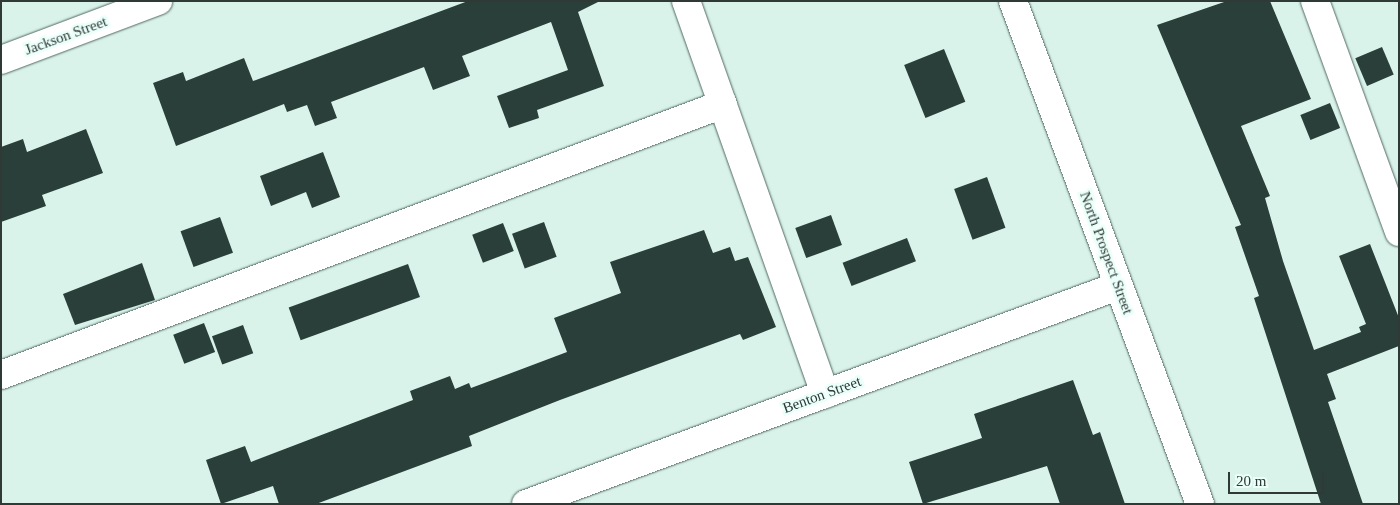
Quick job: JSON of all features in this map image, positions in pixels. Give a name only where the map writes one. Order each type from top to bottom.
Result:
[{"type":"street","name":"Jackson Street","points":[[1,60],[158,1]]},
{"type":"street","points":[[686,1],[825,394]]},
{"type":"street","name":"North Prospect Street","points":[[1013,1],[1200,504]]},
{"type":"street","points":[[1315,1],[1399,232]]},
{"type":"street","points":[[1,375],[723,104]]},
{"type":"street","name":"Benton Street","points":[[526,504],[1118,286]]},
{"type":"building","points":[[468,1],[600,1],[578,12],[604,86],[537,110],[539,118],[509,128],[497,96],[568,70],[551,22],[462,56],[470,76],[433,90],[424,67],[331,102],[337,118],[315,126],[307,105],[287,112],[284,104],[176,146],[153,83],[183,72],[186,81],[244,58],[253,81]]},
{"type":"building","points":[[1227,1],[1270,1],[1311,99],[1241,126],[1270,196],[1265,198],[1283,261],[1314,350],[1361,332],[1359,327],[1366,324],[1339,256],[1370,244],[1399,318],[1399,346],[1327,374],[1336,399],[1328,402],[1363,504],[1321,504],[1254,298],[1259,296],[1235,227],[1241,225],[1157,25]]},
{"type":"building","points":[[1382,47],[1394,75],[1367,86],[1355,58]]},
{"type":"building","points":[[944,49],[965,102],[925,118],[904,65]]},
{"type":"building","points":[[1330,103],[1340,128],[1310,140],[1300,115]]},
{"type":"building","points":[[86,129],[103,173],[42,195],[46,206],[1,222],[1,147],[23,139],[27,152]]},
{"type":"building","points":[[323,152],[340,197],[312,208],[306,192],[271,206],[260,176]]},
{"type":"building","points":[[987,177],[1005,228],[973,240],[954,189]]},
{"type":"building","points":[[831,215],[842,245],[806,258],[795,228]]},
{"type":"building","points":[[220,217],[233,253],[194,267],[181,231]]},
{"type":"building","points":[[544,222],[557,257],[525,268],[512,234]]},
{"type":"building","points":[[503,223],[514,251],[483,263],[472,235]]},
{"type":"building","points":[[704,230],[713,253],[730,247],[735,261],[748,257],[776,327],[743,340],[740,334],[560,400],[469,436],[472,446],[316,504],[279,504],[273,486],[221,504],[206,460],[245,446],[251,462],[413,400],[410,391],[450,376],[455,389],[469,383],[471,388],[567,352],[554,318],[621,293],[610,262]]},
{"type":"building","points":[[907,238],[916,261],[852,286],[843,263]]},
{"type":"building","points":[[142,263],[155,300],[75,325],[63,294]]},
{"type":"building","points":[[408,264],[420,297],[301,340],[289,307]]},
{"type":"building","points":[[204,323],[215,352],[184,364],[173,335]]},
{"type":"building","points":[[243,325],[253,353],[222,364],[212,336]]},
{"type":"building","points":[[1073,380],[1093,435],[1100,432],[1125,504],[1060,504],[1047,466],[923,504],[909,462],[982,438],[974,414]]}]
